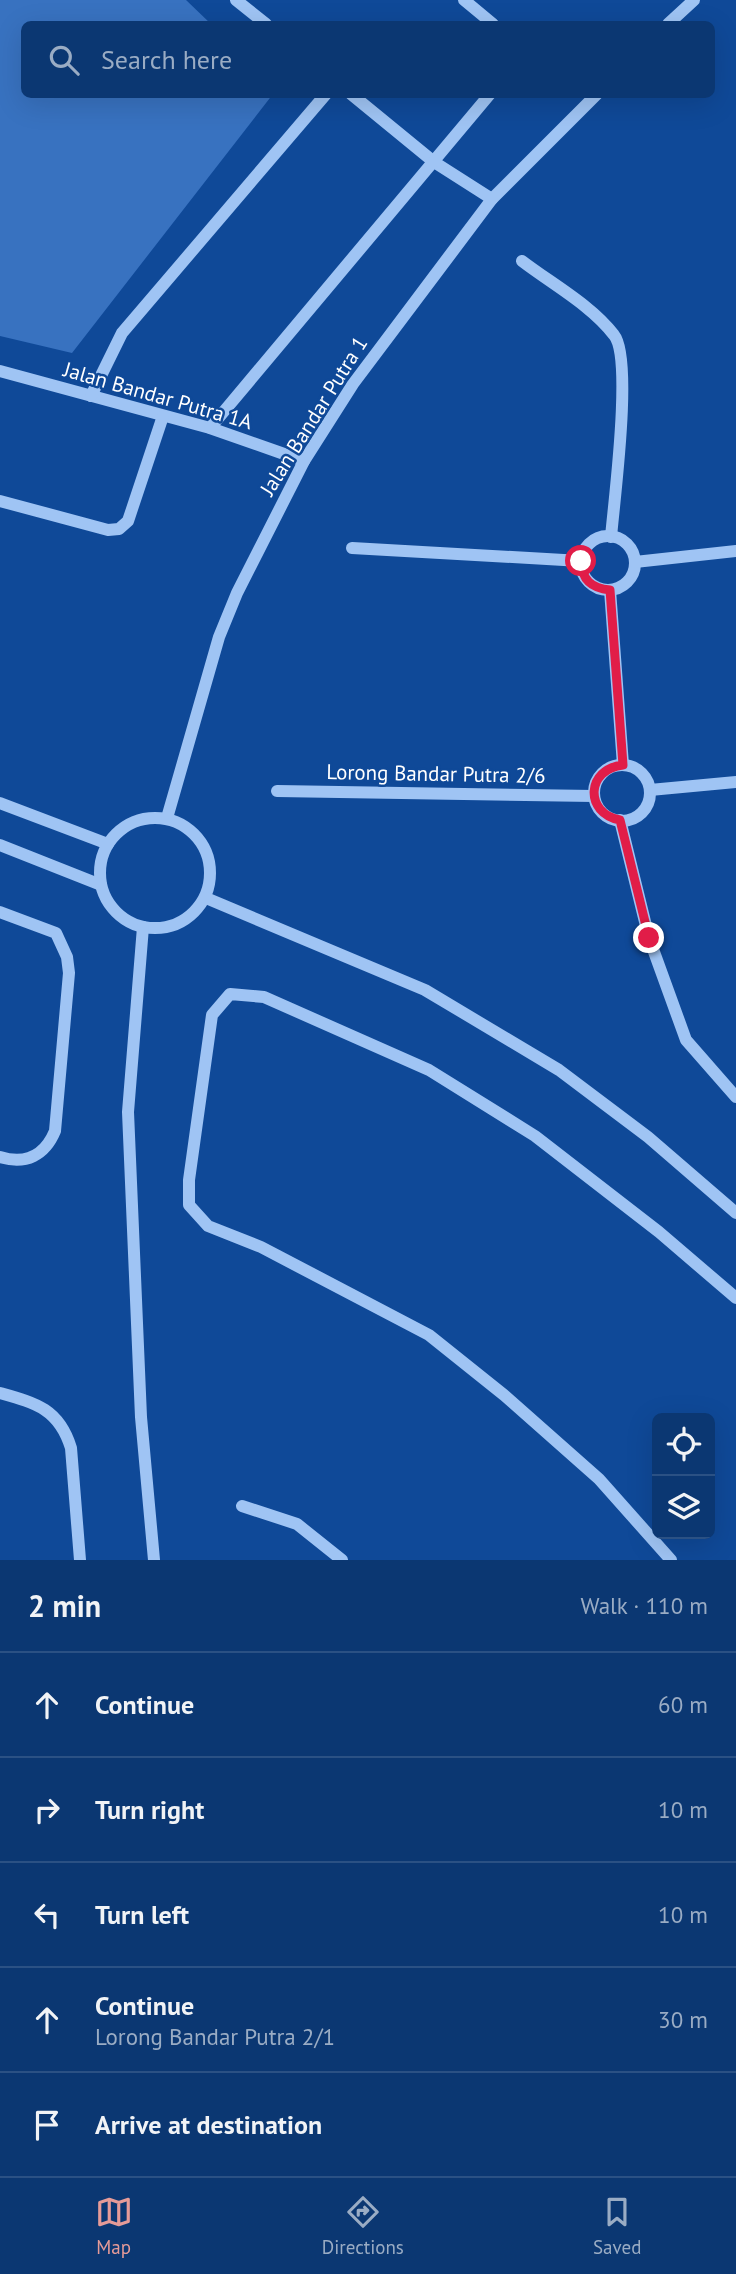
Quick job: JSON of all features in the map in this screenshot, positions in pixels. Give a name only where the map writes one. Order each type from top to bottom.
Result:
[{"type":"street","points":[[236,0],[262,21]]},
{"type":"street","points":[[464,0],[489,21]]},
{"type":"street","points":[[671,21],[694,0]]},
{"type":"street","points":[[91,396],[122,333],[323,98]]},
{"type":"street","points":[[356,98],[434,162],[492,198]]},
{"type":"street","points":[[210,429],[487,98]]},
{"type":"street","name":"Jalan Bandar Putra 1","points":[[167,818],[219,637],[237,593],[304,461],[375,353],[492,198],[593,98]]},
{"type":"street","points":[[522,261],[594,314],[617,337],[624,383],[611,537]]},
{"type":"street","name":"Jalan Bandar Putra 1A","points":[[0,371],[210,429],[304,461]]},
{"type":"street","points":[[0,501],[108,530],[120,530],[128,521],[163,416]]},
{"type":"street","points":[[603,537],[611,537],[628,545],[635,562],[634,570],[625,584],[610,590],[592,586],[585,579],[581,561],[587,545],[603,537]]},
{"type":"street","points":[[352,548],[581,561]]},
{"type":"street","points":[[635,562],[736,551]]},
{"type":"street","points":[[610,590],[623,765]]},
{"type":"street","points":[[623,765],[638,770],[650,790],[645,808],[639,815],[620,820],[601,812],[594,796],[601,774],[615,766],[623,765]]},
{"type":"street","points":[[650,790],[736,782]]},
{"type":"street","name":"Lorong Bandar Putra 2/6","points":[[277,791],[594,796]]},
{"type":"street","points":[[0,803],[108,844]]},
{"type":"street","points":[[167,818],[183,825],[197,835],[206,848],[211,864],[211,881],[206,898],[195,912],[180,923],[162,928],[143,927],[129,922],[106,900],[101,885],[102,857],[108,844],[119,831],[134,822],[167,818]]},
{"type":"street","points":[[620,820],[649,938],[686,1040],[736,1097]]},
{"type":"street","points":[[0,845],[101,885]]},
{"type":"street","points":[[206,898],[425,990],[559,1070],[648,1137],[736,1213]]},
{"type":"street","points":[[0,912],[56,933],[67,957],[69,972],[55,1131],[50,1145],[39,1155],[8,1160],[0,1157]]},
{"type":"street","points":[[143,927],[128,1112],[141,1417],[154,1560]]},
{"type":"street","points":[[671,1560],[599,1479],[504,1395],[429,1335],[261,1247],[208,1226],[189,1205],[189,1180],[212,1015],[230,994],[264,997],[429,1070],[535,1136],[659,1232],[736,1298]]},
{"type":"street","points":[[0,1393],[43,1407],[57,1419],[66,1432],[71,1448],[80,1560]]},
{"type":"street","points":[[242,1506],[297,1524],[342,1560]]},
{"type":"building","points":[[0,0],[186,0],[208,21],[21,21],[21,98],[270,98],[72,353],[0,336]]},
{"type":"route","points":[[581,561],[585,579],[592,586],[610,590],[623,765],[615,766],[601,774],[594,788],[594,796],[601,812],[620,820],[649,938]]}]
